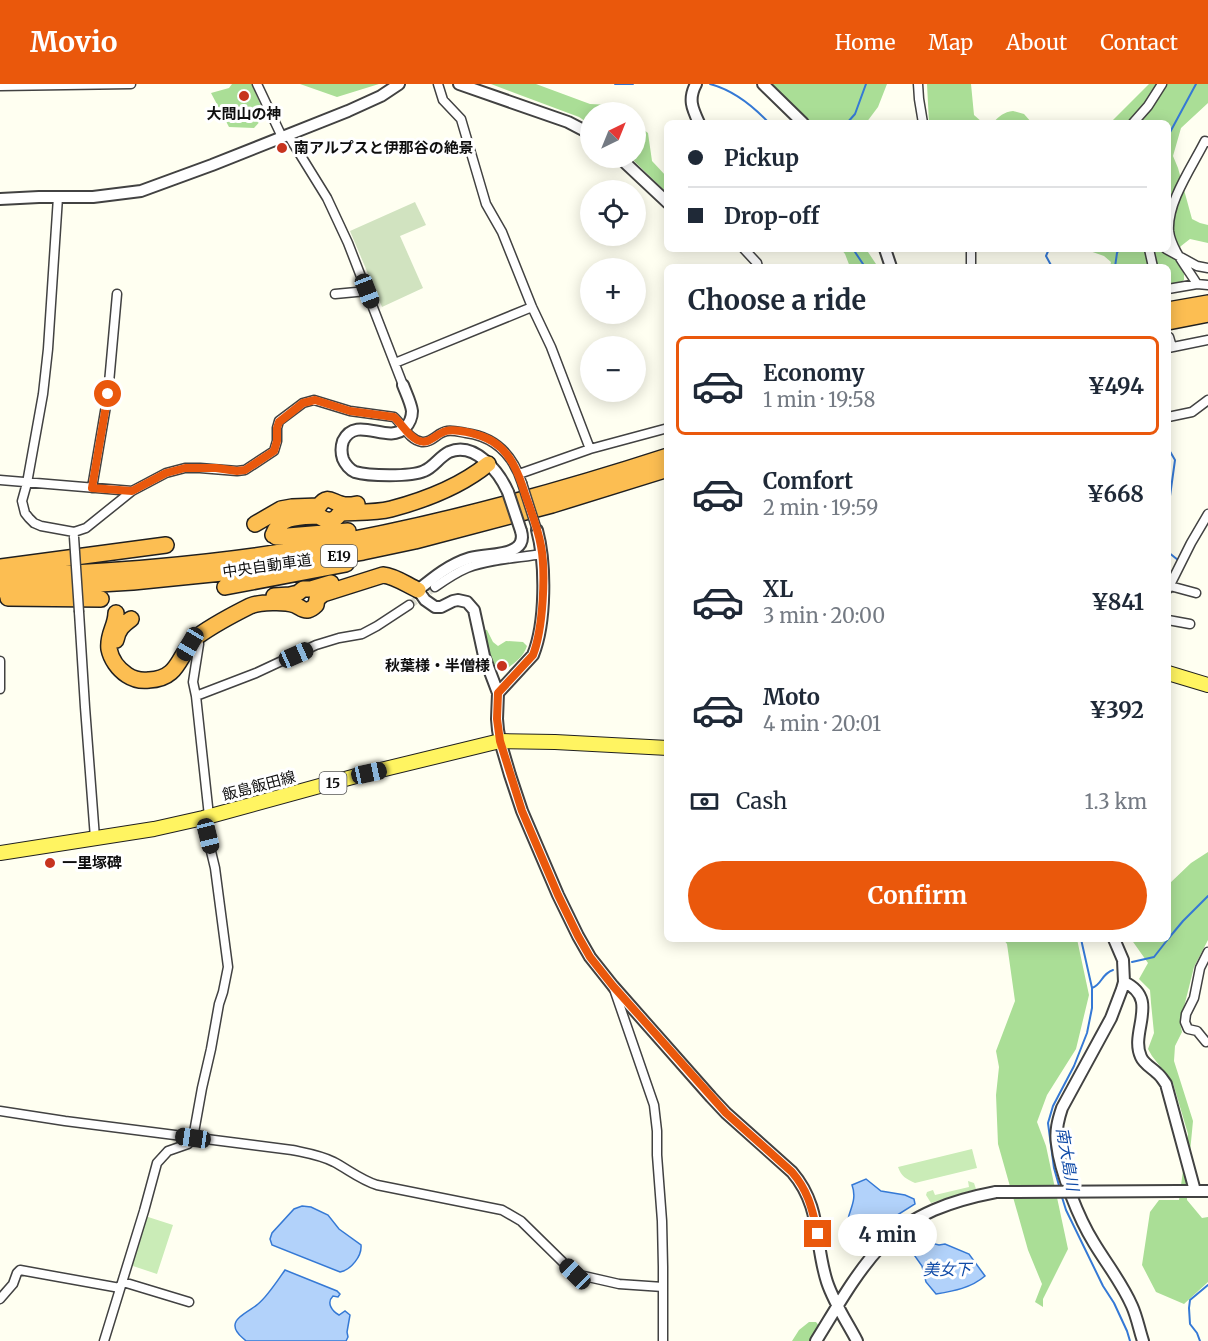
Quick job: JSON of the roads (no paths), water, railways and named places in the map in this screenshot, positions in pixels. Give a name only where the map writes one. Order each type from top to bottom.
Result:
[{"type":"highway","points":[[1171,309],[1208,303]]},
{"type":"highway","points":[[1171,321],[1208,314]]},
{"type":"highway","name":"中央自動車道","points":[[0,590],[133,582],[242,571],[363,552],[664,457]]},
{"type":"highway","points":[[464,522],[274,536],[280,524],[290,518],[319,516],[332,520],[340,513],[390,509],[434,495],[459,484],[488,464]]},
{"type":"highway","name":"中央自動車道","points":[[0,577],[96,572],[240,557],[310,547],[552,505],[664,470]]},
{"type":"highway","points":[[255,524],[281,509],[319,506],[326,500],[347,505],[408,503]]},
{"type":"highway","points":[[225,587],[372,558],[450,536],[464,522]]},
{"type":"highway","points":[[0,567],[166,545]]},
{"type":"highway","points":[[131,619],[118,632],[116,643],[118,654],[129,668],[140,673],[152,673],[172,662],[186,638],[196,630],[251,598],[290,595],[303,589],[311,589],[376,568],[392,569],[418,590]]},
{"type":"highway","points":[[116,613],[109,640],[112,657],[126,674],[137,679],[150,680],[163,678],[172,671],[190,644],[199,636],[255,604],[289,603],[305,610],[316,605],[317,599],[323,594],[383,575],[390,576],[418,590]]},
{"type":"highway","points":[[0,598],[101,599]]},
{"type":"main road","points":[[1171,674],[1208,685]]},
{"type":"main road","name":"飯島飯田線","points":[[0,853],[154,829],[500,741],[664,748]]},
{"type":"street","points":[[0,86],[132,84]]},
{"type":"street","points":[[257,84],[285,136],[327,198],[348,243],[412,410],[411,418],[405,428],[397,433],[363,429],[352,431],[342,443],[341,450],[345,464],[350,469],[364,474],[409,475],[427,470],[443,456],[457,450],[472,452],[479,456],[498,475],[507,492],[521,531],[519,547],[458,563],[437,575],[418,590],[425,600],[435,607],[458,600],[463,600],[470,605],[476,616],[481,645],[498,693],[497,719],[500,741],[522,811],[558,895],[586,950],[613,986],[726,1113],[792,1172],[801,1183],[812,1207],[828,1285],[857,1341]]},
{"type":"street","points":[[0,199],[93,197],[141,191],[373,100],[399,84]]},
{"type":"street","points":[[438,84],[444,100],[461,119],[486,204],[502,232],[551,347],[590,449]]},
{"type":"street","points":[[459,84],[580,128]]},
{"type":"street","points":[[763,84],[800,120]]},
{"type":"street","points":[[918,84],[922,120]]},
{"type":"street","points":[[1136,120],[1162,84]]},
{"type":"street","points":[[696,85],[691,95],[698,120]]},
{"type":"street","points":[[1171,214],[1180,186],[1205,141],[1208,142]]},
{"type":"street","points":[[631,168],[664,199]]},
{"type":"street","points":[[58,197],[43,394],[22,501],[29,519],[41,526],[74,535],[132,491],[166,473],[174,470],[200,468],[245,470],[274,451],[279,422],[303,403],[315,400],[350,411],[394,417],[414,439],[424,442],[450,430],[487,438],[504,451],[519,474],[537,530],[543,568],[540,628],[536,649],[498,693]]},
{"type":"street","points":[[1171,237],[1178,255],[1197,284]]},
{"type":"street","points":[[747,252],[757,264]]},
{"type":"street","points":[[1171,252],[1197,266],[1208,268]]},
{"type":"street","points":[[1171,288],[1197,284],[1208,285]]},
{"type":"street","points":[[335,294],[367,291]]},
{"type":"street","points":[[92,488],[108,394],[117,294]]},
{"type":"street","points":[[395,363],[532,307]]},
{"type":"street","points":[[1171,348],[1208,340]]},
{"type":"street","points":[[1171,416],[1192,412],[1208,400]]},
{"type":"street","points":[[519,474],[590,449],[664,429]]},
{"type":"street","points":[[0,480],[132,491]]},
{"type":"street","points":[[1171,584],[1208,514]]},
{"type":"street","points":[[74,535],[95,838]]},
{"type":"street","points":[[435,587],[469,567],[542,554]]},
{"type":"street","points":[[1171,588],[1196,593]]},
{"type":"street","points":[[196,696],[256,673],[316,645],[362,634],[409,605]]},
{"type":"street","points":[[1171,621],[1190,624]]},
{"type":"street","points":[[104,1341],[157,1163],[168,1151],[188,1144],[193,1138],[228,967],[206,817],[193,682],[199,644]]},
{"type":"street","points":[[0,661],[0,689]]},
{"type":"street","points":[[1115,942],[1123,960],[1125,982],[1111,1018],[1062,1108],[1058,1121],[1057,1144],[1066,1181],[1076,1207],[1092,1240],[1122,1287],[1132,1307],[1143,1341]]},
{"type":"street","points":[[1206,1042],[1197,1031],[1188,1029],[1185,1022],[1186,1014],[1194,998],[1200,968],[1208,952]]},
{"type":"street","points":[[1125,982],[1139,993],[1143,1002],[1138,1049],[1141,1059],[1166,1084],[1195,1191]]},
{"type":"street","points":[[613,986],[654,1105],[662,1221],[663,1341]]},
{"type":"street","points":[[0,1111],[316,1155],[365,1181],[378,1185],[502,1210],[520,1221],[575,1274],[619,1284],[663,1287]]},
{"type":"street","points":[[816,1341],[865,1266],[882,1245],[898,1231],[930,1211],[964,1199],[996,1192],[1208,1191]]},
{"type":"street","points":[[0,1299],[13,1284],[20,1270],[122,1285],[189,1302]]},
{"type":"water","points":[[866,1179],[881,1191],[914,1199],[915,1204],[851,1239],[847,1224],[854,1200],[852,1185]]},
{"type":"water","points":[[302,1206],[311,1207],[328,1215],[339,1229],[361,1245],[358,1258],[344,1271],[340,1272],[272,1245],[270,1239],[272,1233],[294,1209]]},
{"type":"water","name":"美女下","points":[[922,1244],[945,1244],[969,1254],[985,1276],[968,1286],[936,1294],[926,1282],[922,1266],[912,1252]]},
{"type":"water","points":[[285,1270],[340,1294],[338,1297],[333,1296],[330,1304],[339,1315],[345,1311],[350,1315],[346,1341],[246,1341],[239,1335],[235,1326],[237,1319],[261,1301]]},
{"type":"waterway","name":"南大島川","points":[[615,84],[633,84]]},
{"type":"waterway","name":"南大島川","points":[[710,84],[742,99],[766,120]]},
{"type":"waterway","points":[[850,120],[855,114],[866,84]]},
{"type":"waterway","points":[[1171,130],[1196,84]]},
{"type":"waterway","name":"南大島川","points":[[855,252],[863,264]]},
{"type":"waterway","points":[[1048,252],[1046,256],[1050,264]]},
{"type":"waterway","points":[[1115,264],[1118,252]]},
{"type":"waterway","points":[[1171,453],[1175,460],[1171,489]]},
{"type":"waterway","points":[[1171,554],[1178,560]]},
{"type":"waterway","points":[[1171,935],[1208,896]]},
{"type":"waterway","name":"南大島川","points":[[1060,1189],[1054,1168],[1048,1123],[1053,1106],[1074,1066],[1087,1033],[1092,1008],[1092,988],[1082,942]]},
{"type":"waterway","points":[[1132,962],[1154,957],[1166,942]]},
{"type":"waterway","points":[[1092,988],[1113,970]]},
{"type":"waterway","name":"南大島川","points":[[1061,1194],[1066,1210],[1103,1286],[1114,1303],[1130,1341]]},
{"type":"waterway","points":[[1200,1341],[1190,1324],[1190,1300],[1208,1285]]},
{"type":"tunnel","points":[[409,605],[435,587]]},
{"type":"place","name":"大問山の神","points":[[244,96]]},
{"type":"place","name":"南アルプスと伊那谷の絶景","points":[[282,148]]},
{"type":"place","name":"秋葉様・半僧様","points":[[502,666]]},
{"type":"place","name":"一里塚碑","points":[[50,863]]}]
